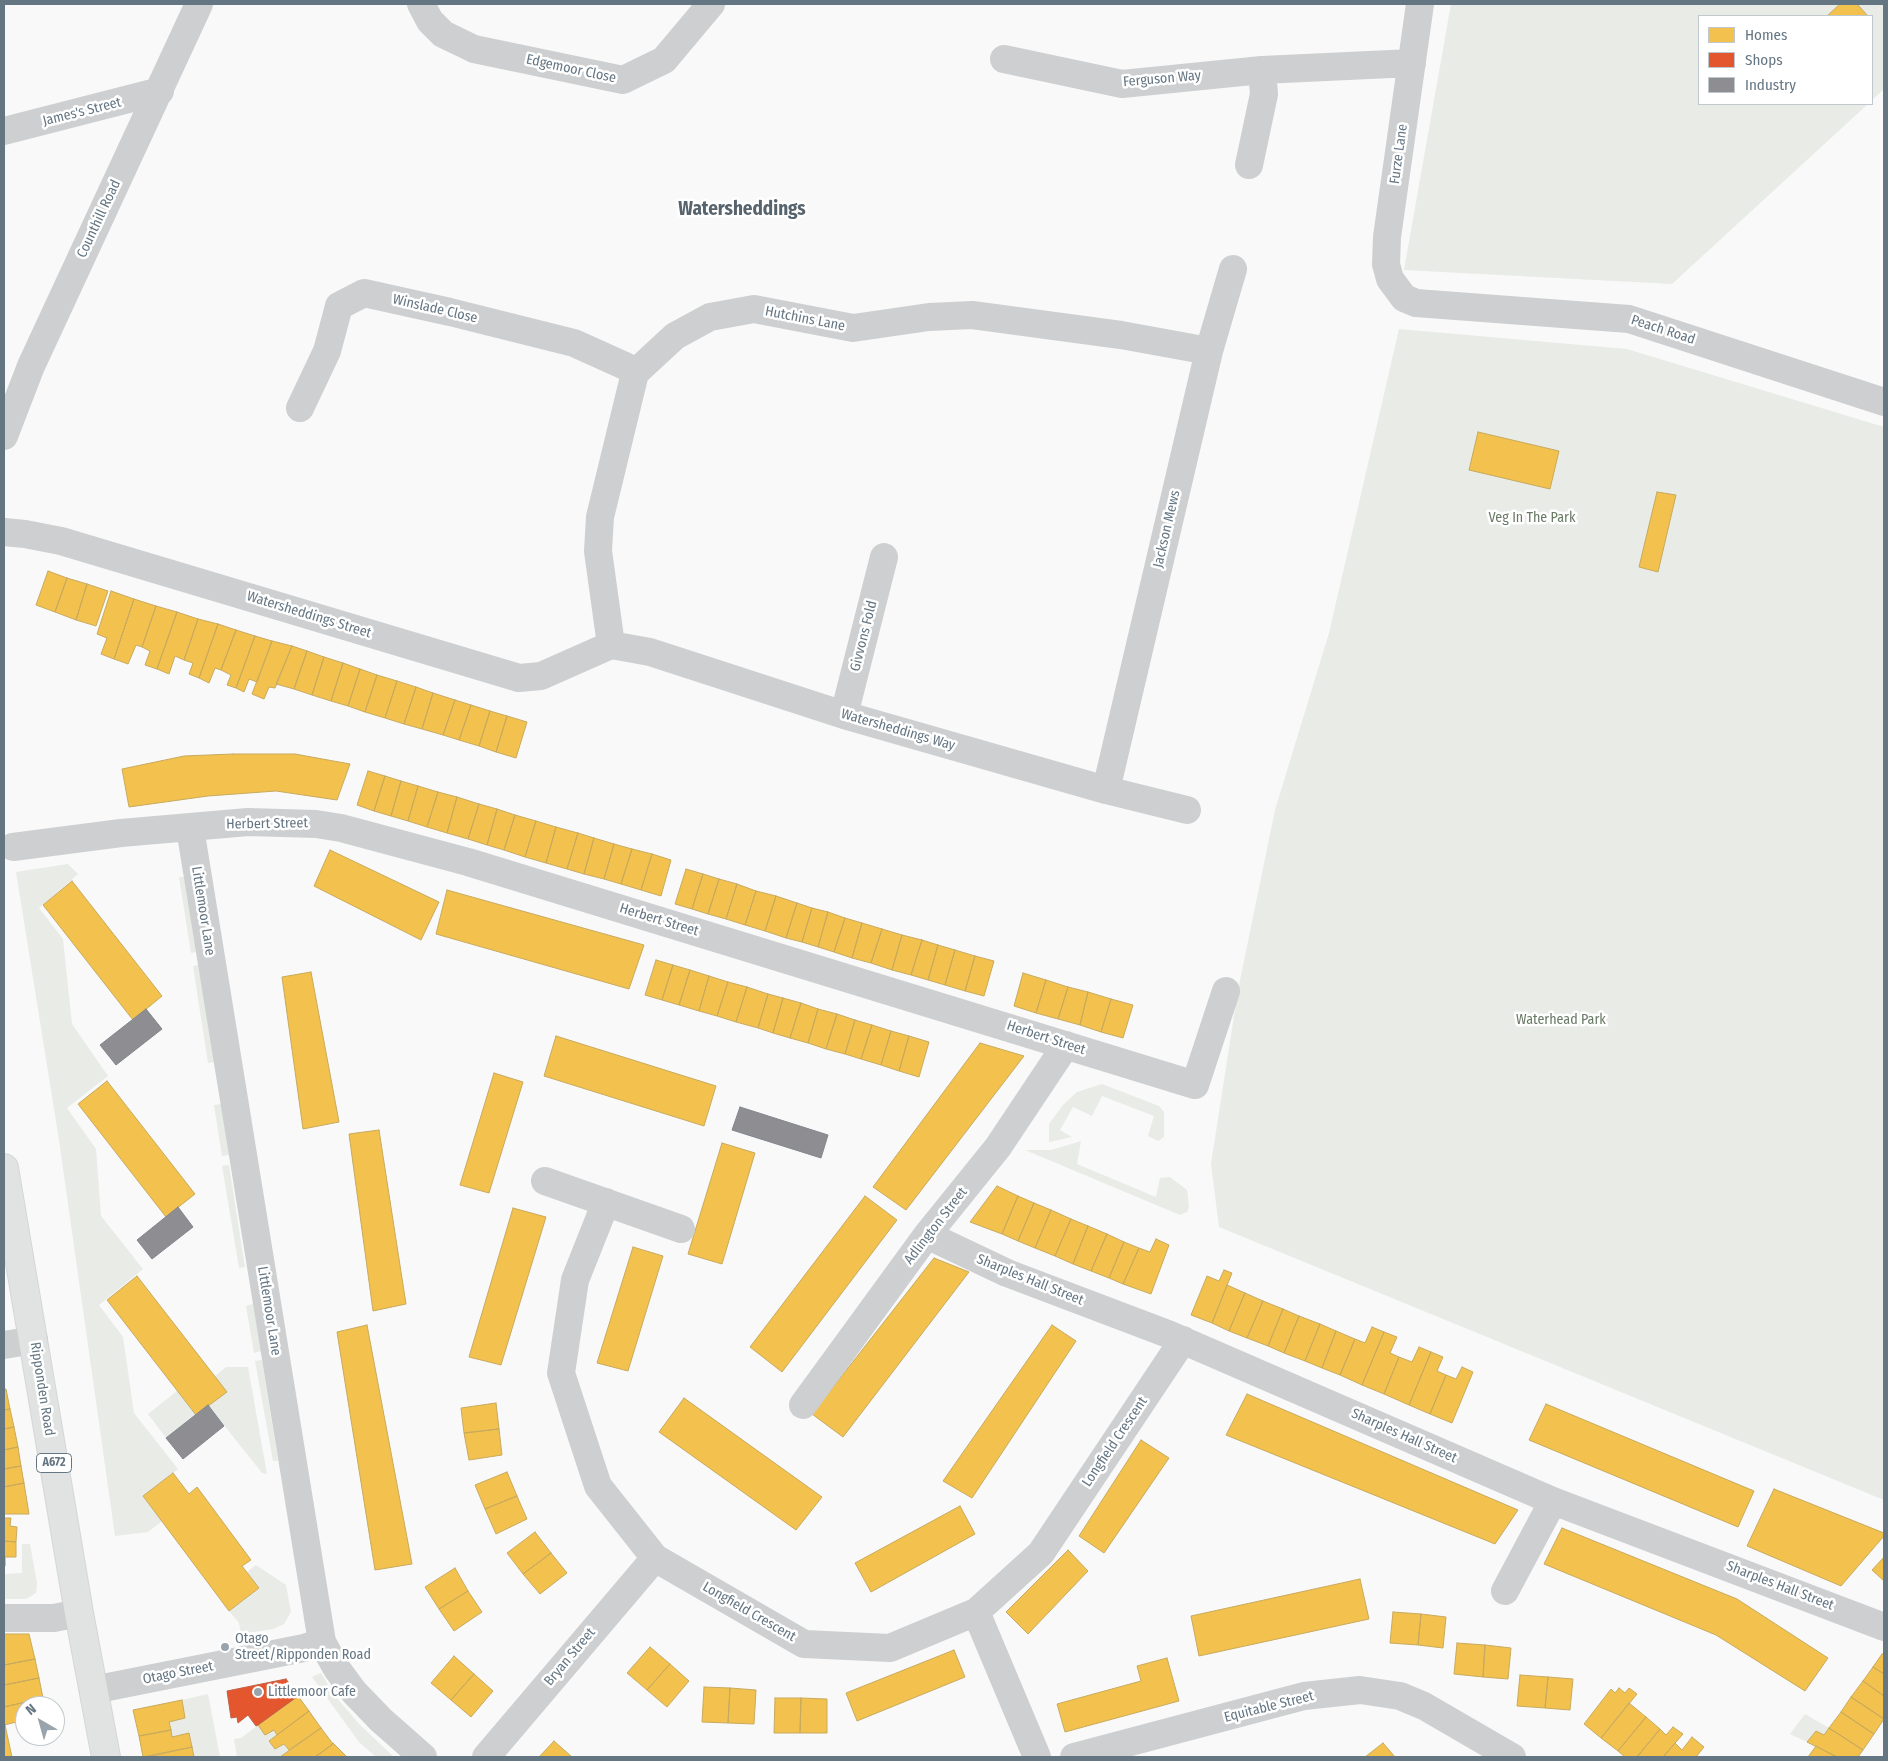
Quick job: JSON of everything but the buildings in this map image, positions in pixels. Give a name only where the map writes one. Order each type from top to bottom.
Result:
[{"type":"main road","name":"Ripponden Road","points":[[4,1168],[79,1613],[106,1757]]},
{"type":"street","name":"Counthill Road","points":[[4,436],[40,348],[199,4]]},
{"type":"street","name":"Edgemoor Close","points":[[421,4],[430,21],[443,34],[474,49],[623,80],[664,60],[711,4]]},
{"type":"street","name":"Furze Lane","points":[[1404,298],[1390,279],[1386,264],[1387,237],[1420,4]]},
{"type":"street","name":"Ferguson Way","points":[[1004,59],[1122,84],[1262,70],[1412,63]]},
{"type":"street","points":[[1250,165],[1264,94],[1262,70]]},
{"type":"street","name":"James's Street","points":[[4,131],[160,91]]},
{"type":"street","name":"Jackson Mews","points":[[1106,790],[1210,351],[1232,270]]},
{"type":"street","name":"Winslade Close","points":[[300,408],[327,351],[339,306],[364,293],[574,343],[625,366],[635,373]]},
{"type":"street","name":"Peach Road","points":[[1404,298],[1416,303],[1629,318],[1884,402]]},
{"type":"street","name":"Hutchins Lane","points":[[635,373],[675,336],[710,317],[754,309],[854,328],[896,324],[929,317],[972,315],[1121,335],[1210,351]]},
{"type":"street","points":[[611,645],[598,551],[600,517],[635,373]]},
{"type":"street","name":"Watersheddings Street","points":[[4,532],[61,541],[519,678],[541,676],[611,645]]},
{"type":"street","name":"Givvons Fold","points":[[844,715],[884,557]]},
{"type":"street","name":"Watersheddings Way","points":[[611,645],[650,652],[844,715],[1106,790],[1187,810]]},
{"type":"street","name":"Herbert Street","points":[[13,847],[121,833],[248,822],[316,824],[341,828],[468,862],[1195,1084],[1226,991]]},
{"type":"street","name":"Littlemoor Lane","points":[[190,828],[322,1642],[337,1669],[354,1692],[381,1720],[423,1757]]},
{"type":"street","name":"Adlington Street","points":[[804,1405],[927,1235],[998,1147],[1066,1045]]},
{"type":"street","points":[[545,1181],[681,1229]]},
{"type":"street","name":"Longfield Crescent","points":[[606,1202],[575,1280],[560,1373],[598,1486],[654,1558],[804,1644],[890,1648],[976,1612],[1041,1554],[1183,1340]]},
{"type":"street","name":"Sharples Hall Street","points":[[927,1235],[1007,1273],[1183,1340],[1553,1502],[1884,1627]]},
{"type":"street","points":[[4,1345],[34,1340]]},
{"type":"street","points":[[1505,1590],[1553,1502]]},
{"type":"street","name":"Bryan Street","points":[[486,1757],[654,1558]]},
{"type":"street","points":[[976,1612],[1037,1757]]},
{"type":"street","points":[[4,1618],[54,1618],[79,1613]]},
{"type":"street","name":"Otago Street","points":[[93,1690],[190,1672],[304,1648],[322,1642]]},
{"type":"street","name":"Equitable Street","points":[[1074,1757],[1304,1696],[1360,1690],[1400,1696],[1424,1706],[1512,1757]]},
{"type":"green space","points":[[1451,4],[1884,4],[1884,89],[1873,99],[1873,15],[1698,15],[1698,105],[1867,105],[1672,284],[1404,270]]},
{"type":"green space","name":"Waterhead Park","points":[[1399,329],[1627,349],[1884,427],[1884,1500],[1219,1227],[1211,1164],[1238,990],[1275,810],[1329,633]]},
{"type":"green space","points":[[68,864],[78,874],[39,908],[63,939],[72,1024],[108,1076],[67,1108],[96,1149],[101,1216],[143,1269],[99,1305],[123,1337],[134,1413],[178,1469],[143,1496],[162,1521],[148,1532],[115,1536],[59,1140],[16,872]]},
{"type":"green space","points":[[179,877],[184,877],[196,952],[191,953]]},
{"type":"green space","points":[[198,965],[215,1062],[208,1063],[193,966]]},
{"type":"green space","points":[[1102,1084],[1159,1106],[1164,1112],[1164,1137],[1158,1141],[1148,1136],[1154,1116],[1102,1096],[1092,1116],[1073,1107],[1060,1130],[1072,1137],[1049,1142],[1049,1124],[1063,1105],[1077,1092]]},
{"type":"green space","points":[[221,1104],[229,1155],[222,1156],[214,1105]]},
{"type":"green space","points":[[1081,1141],[1077,1164],[1156,1197],[1160,1178],[1170,1177],[1187,1190],[1189,1207],[1187,1212],[1180,1215],[1025,1150],[1051,1150]]},
{"type":"green space","points":[[229,1165],[245,1267],[239,1268],[222,1166]]},
{"type":"green space","points":[[253,1304],[261,1351],[254,1353],[246,1306]]},
{"type":"green space","points":[[262,1360],[278,1461],[273,1461],[255,1361]]},
{"type":"green space","points":[[226,1367],[248,1367],[267,1474],[262,1473],[208,1405],[215,1376]]},
{"type":"green space","points":[[177,1391],[196,1415],[166,1438],[148,1414]]},
{"type":"green space","points":[[22,1544],[30,1544],[37,1583],[36,1593],[26,1599],[4,1599],[4,1574],[22,1573]]},
{"type":"green space","points":[[256,1565],[286,1585],[291,1612],[284,1624],[273,1629],[241,1634],[239,1623],[229,1611],[259,1588],[247,1572]]},
{"type":"green space","points":[[321,1673],[335,1696],[360,1725],[394,1757],[376,1757],[359,1742],[312,1677]]},
{"type":"green space","points":[[208,1694],[220,1757],[194,1757],[189,1734],[172,1737],[169,1722],[185,1718],[182,1700]]},
{"type":"green space","points":[[1805,1714],[1829,1728],[1824,1735],[1816,1731],[1807,1742],[1790,1734]]},
{"type":"green space","points":[[258,1725],[274,1730],[277,1735],[269,1741],[275,1749],[284,1744],[289,1750],[281,1757],[237,1757],[234,1739],[241,1738]]},
{"type":"place","name":"Otago Street/Ripponden Road","points":[[225,1647]]},
{"type":"place","name":"Littlemoor Cafe","points":[[258,1692]]},
{"type":"district","name":"Watersheddings","points":[[742,210]]},
{"type":"park label","name":"Veg In The Park","points":[[1532,518]]}]
